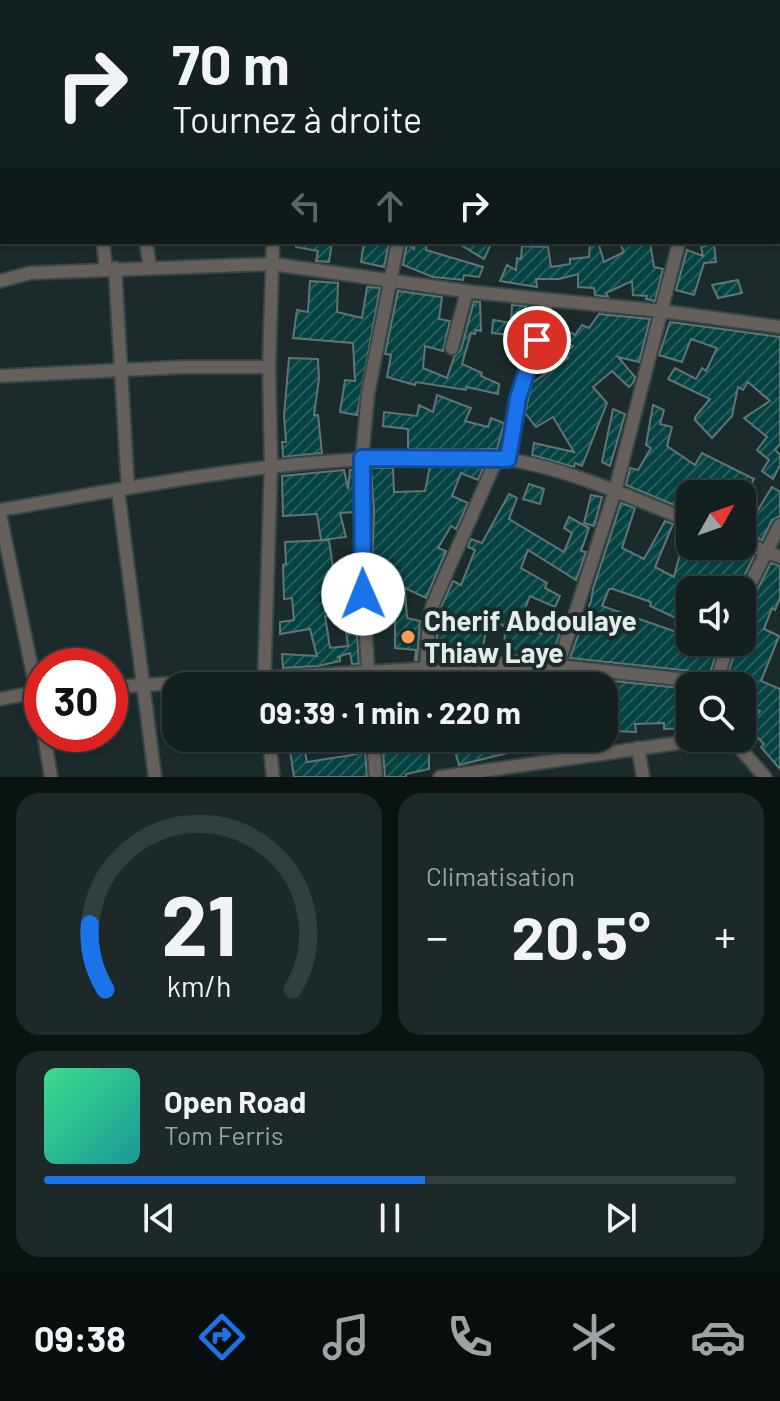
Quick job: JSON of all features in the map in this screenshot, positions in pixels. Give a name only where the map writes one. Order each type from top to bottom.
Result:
[{"type":"street","points":[[104,244],[111,268],[120,371],[123,489],[155,777]]},
{"type":"street","points":[[146,244],[150,267]]},
{"type":"street","points":[[264,672],[271,465],[269,367],[273,244]]},
{"type":"street","points":[[368,671],[362,570],[362,458],[368,394],[398,244]]},
{"type":"street","points":[[558,666],[615,491],[679,244]]},
{"type":"street","points":[[0,281],[30,273],[272,264],[547,301],[662,311],[780,327]]},
{"type":"street","points":[[452,348],[467,291]]},
{"type":"street","points":[[426,668],[429,618],[433,604],[502,458],[547,301]]},
{"type":"street","points":[[0,376],[183,367],[269,367]]},
{"type":"street","points":[[30,648],[0,512],[271,465],[362,458],[502,458],[539,465],[676,515]]},
{"type":"street","points":[[756,580],[774,554],[780,525]]},
{"type":"street","points":[[359,672],[492,664],[558,666],[676,679]]},
{"type":"street","points":[[128,686],[162,686]]},
{"type":"street","points":[[0,699],[24,694]]},
{"type":"street","points":[[440,777],[676,743]]},
{"type":"street","points":[[638,748],[643,777]]},
{"type":"street","points":[[47,752],[51,777]]},
{"type":"street","points":[[270,752],[273,777]]},
{"type":"street","points":[[374,752],[376,777]]},
{"type":"street","points":[[743,752],[765,777]]},
{"type":"street","points":[[544,762],[546,777]]},
{"type":"building","points":[[296,244],[332,244],[329,262],[316,261],[318,251],[296,247]]},
{"type":"building","points":[[364,244],[389,244],[384,267],[361,262]]},
{"type":"building","points":[[407,244],[414,249],[415,244],[427,244],[426,250],[483,267],[479,277],[464,275],[463,280],[433,277],[403,265]]},
{"type":"building","points":[[459,244],[491,244],[484,259]]},
{"type":"building","points":[[590,244],[599,244],[604,262],[624,252],[620,244],[650,244],[654,267],[663,269],[655,301],[646,299],[647,296],[633,295],[632,281],[606,293],[608,297],[595,295],[594,288],[578,287],[578,274],[559,279],[536,279],[537,287],[500,281],[507,265],[516,270],[522,246],[548,247],[551,267],[570,264],[570,259],[589,257]]},
{"type":"building","points":[[714,244],[716,262],[704,263],[694,295],[676,290],[687,250],[703,256],[701,247]]},
{"type":"building","points":[[738,280],[742,293],[718,298],[712,285]]},
{"type":"building","points":[[310,281],[338,283],[337,312],[362,318],[367,287],[380,288],[357,415],[340,412],[345,380],[355,381],[353,343],[293,338],[297,310],[308,312]]},
{"type":"building","points":[[398,291],[442,297],[439,319],[450,321],[443,351],[425,346],[423,368],[447,378],[454,357],[461,350],[474,301],[480,302],[481,331],[471,333],[462,364],[499,384],[498,394],[467,387],[466,390],[416,382],[415,385],[387,377],[391,355],[385,354]]},
{"type":"building","points":[[512,305],[526,306],[512,350],[509,349],[510,335],[492,333],[493,320],[511,323]]},
{"type":"building","points":[[599,314],[650,319],[639,362],[618,357],[635,377],[633,383],[629,387],[612,371],[593,387],[607,403],[582,466],[575,463],[574,467],[532,455],[534,443],[574,452],[553,417],[536,427],[525,413],[532,383],[568,358],[564,354],[573,346],[548,329],[549,326],[551,322],[575,335],[582,325],[589,328]]},
{"type":"building","points":[[670,322],[780,337],[780,444],[775,450],[780,455],[780,465],[773,479],[762,471],[769,460],[757,450],[767,437],[744,418],[770,401],[748,382],[743,390],[738,387],[732,416],[712,438],[695,420],[710,399],[668,379],[675,368],[696,379],[702,368],[706,371],[717,348],[691,339],[682,362],[659,355]]},
{"type":"building","points":[[289,358],[318,359],[319,379],[314,415],[318,415],[322,453],[283,457]]},
{"type":"building","points":[[437,395],[471,408],[465,421],[488,427],[491,418],[504,423],[497,449],[408,449],[408,429],[383,426],[384,412],[417,416],[419,405],[433,412]]},
{"type":"building","points":[[653,405],[664,410],[660,424],[672,427],[667,446],[695,465],[702,453],[754,479],[676,480],[676,506],[626,485],[630,468],[638,470],[651,448],[646,445]]},
{"type":"building","points":[[613,409],[625,414],[610,466],[602,462]]},
{"type":"building","points":[[430,466],[484,466],[478,480],[461,473],[452,496],[468,503],[456,529],[451,526],[438,548],[446,551],[426,598],[405,588],[407,618],[420,621],[415,660],[416,650],[395,648],[395,616],[374,619],[373,599],[391,600],[388,572],[372,572],[374,511],[371,468],[393,468],[394,492],[425,491]]},
{"type":"building","points":[[344,470],[348,489],[350,470],[353,470],[355,512],[340,513],[346,537],[321,540],[317,514],[283,516],[282,476]]},
{"type":"building","points":[[529,484],[544,489],[540,504],[523,499]]},
{"type":"building","points":[[772,487],[780,492],[780,516],[772,520],[762,540],[756,538],[756,509],[758,510]]},
{"type":"building","points":[[509,494],[517,498],[509,519],[564,552],[572,533],[564,528],[569,517],[589,528],[581,551],[586,552],[576,580],[528,550],[521,568],[547,583],[545,588],[560,596],[555,607],[530,596],[520,621],[541,634],[545,621],[561,629],[552,657],[504,655],[505,627],[489,617],[481,656],[436,659],[441,607],[453,581],[461,585],[475,550],[468,547],[471,539],[482,543]]},
{"type":"building","points":[[591,495],[602,497],[594,526],[584,523]]},
{"type":"building","points":[[621,503],[635,508],[622,548],[644,559],[665,521],[673,524],[655,567],[674,577],[678,560],[752,560],[744,576],[676,576],[676,618],[650,606],[651,602],[613,589],[609,589],[602,606],[676,632],[676,656],[715,656],[710,672],[570,658]]},
{"type":"building","points":[[329,540],[335,581],[351,581],[354,590],[359,664],[352,664],[350,653],[337,657],[340,661],[318,666],[283,668],[282,654],[317,656],[310,629],[280,634],[280,622],[294,620],[292,598],[284,599],[285,542]],"holes":[[[344,615],[348,646],[330,648],[325,616]]]},
{"type":"building","points":[[771,563],[780,566],[780,598],[775,610],[772,608],[764,629],[779,636],[761,681],[780,689],[780,769],[761,747],[764,744],[756,736],[756,717],[760,711],[756,709],[756,672],[728,672],[734,656],[756,656],[756,592]]},
{"type":"building","points":[[618,681],[676,688],[676,728],[664,729],[664,723],[635,724],[636,732],[618,731]]},
{"type":"building","points":[[290,752],[305,752],[307,762],[365,752],[367,777],[294,777]]},
{"type":"building","points":[[383,752],[429,753],[429,769],[406,774],[406,777],[385,777]]},
{"type":"building","points":[[455,752],[512,752],[459,765]]},
{"type":"place","name":"Cherif Abdoulaye Thiaw Laye","points":[[408,637]]},
{"type":"route","points":[[363,594],[362,458],[508,459],[518,398],[537,340]]}]
